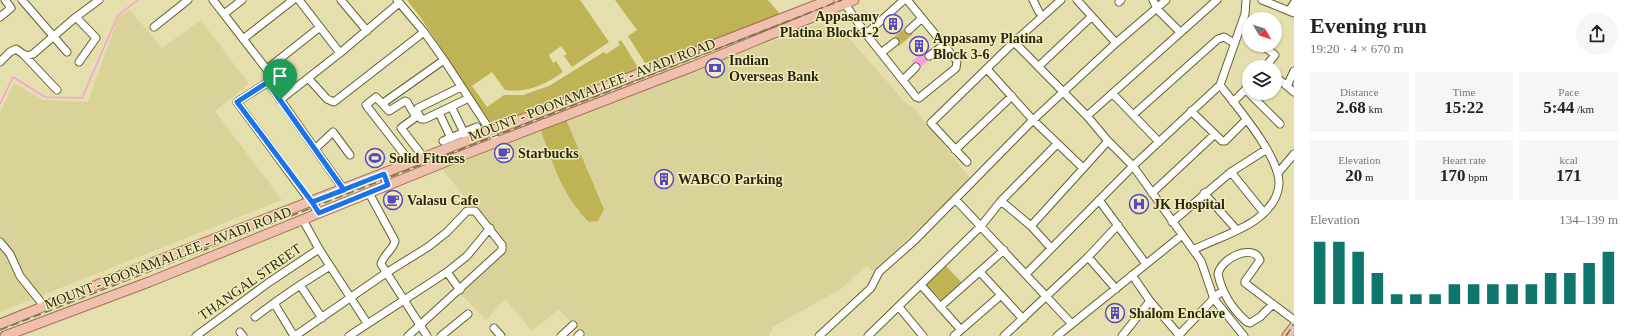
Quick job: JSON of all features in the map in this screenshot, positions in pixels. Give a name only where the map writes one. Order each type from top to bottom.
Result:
[{"type":"main road","name":"MOUNT - POONAMALLEE - AVADI ROAD","points":[[0,324],[424,158],[466,136],[491,131],[829,0]]},
{"type":"main road","name":"MOUNT - POONAMALLEE - AVADI ROAD","points":[[6,336],[149,282],[497,141],[640,86],[854,0]]},
{"type":"main road","points":[[636,75],[640,86]]},
{"type":"main road","points":[[384,174],[388,185]]},
{"type":"main road","points":[[1287,336],[1294,327]]},
{"type":"street","points":[[0,17],[11,8],[5,0]]},
{"type":"street","points":[[22,0],[67,52]]},
{"type":"street","points":[[23,54],[31,55],[54,38],[76,17],[99,0]]},
{"type":"street","points":[[154,26],[188,0]]},
{"type":"street","points":[[213,0],[267,69],[271,77],[268,82],[237,102],[319,213]]},
{"type":"street","points":[[224,14],[242,0]]},
{"type":"street","points":[[243,39],[293,0]]},
{"type":"street","points":[[299,0],[340,53]]},
{"type":"street","points":[[341,0],[367,32]]},
{"type":"street","points":[[845,4],[866,34],[916,97],[922,97],[958,65],[957,61],[922,18],[904,0],[866,34]]},
{"type":"street","points":[[1033,0],[1039,12]]},
{"type":"street","points":[[967,162],[931,123],[1014,42],[1061,0]]},
{"type":"street","points":[[1153,0],[1157,9],[1180,32]]},
{"type":"street","points":[[819,336],[871,288],[879,272],[914,241],[956,200],[1033,120],[1116,43],[1166,0]]},
{"type":"street","points":[[1087,116],[1217,0]]},
{"type":"street","points":[[1026,274],[1133,166],[1220,85],[1234,43],[1241,28],[1245,14],[1246,0]]},
{"type":"street","points":[[1262,0],[1291,12],[1294,3]]},
{"type":"street","points":[[280,100],[367,32],[398,1],[424,32],[444,60],[466,99],[497,141]]},
{"type":"street","points":[[1079,1],[1091,17],[1116,43]]},
{"type":"street","points":[[76,17],[96,38],[79,62]]},
{"type":"street","points":[[1039,66],[1091,17]]},
{"type":"street","points":[[909,30],[922,18]]},
{"type":"street","points":[[267,69],[320,27]]},
{"type":"street","points":[[308,78],[327,99],[334,102],[424,32]]},
{"type":"street","points":[[1134,115],[1218,39],[1224,37],[1234,43]]},
{"type":"street","points":[[881,53],[895,42]]},
{"type":"street","points":[[1014,42],[1064,92],[1108,141],[1133,166],[1181,236],[1193,250],[1206,273],[1214,299],[1244,336]]},
{"type":"street","points":[[929,56],[944,45]]},
{"type":"street","points":[[0,62],[14,49],[23,54],[57,90]]},
{"type":"street","points":[[1270,60],[1275,55],[1271,52]]},
{"type":"street","points":[[386,101],[444,60]]},
{"type":"street","points":[[903,80],[916,67]]},
{"type":"street","points":[[987,69],[1033,120],[1083,168]]},
{"type":"street","points":[[1287,86],[1294,71]]},
{"type":"street","points":[[268,82],[344,190]]},
{"type":"street","points":[[1282,82],[1294,92]]},
{"type":"street","points":[[1193,250],[1254,221],[1272,204],[1277,193],[1279,183],[1278,172],[1267,149],[1220,85]]},
{"type":"street","points":[[459,88],[418,108],[417,111],[419,116],[421,119],[425,119],[466,99]]},
{"type":"street","points":[[1233,102],[1242,93]]},
{"type":"street","points":[[1113,94],[1160,142]]},
{"type":"street","points":[[955,150],[1012,96]]},
{"type":"street","points":[[411,163],[366,105],[376,97],[389,111],[405,101],[407,102],[416,117],[401,128],[424,158]]},
{"type":"street","points":[[1258,100],[1280,124]]},
{"type":"street","points":[[454,110],[466,136]]},
{"type":"street","points":[[1191,111],[1220,140],[1225,141],[1246,120]]},
{"type":"street","points":[[441,118],[451,138]]},
{"type":"street","points":[[443,141],[451,138],[466,136],[477,127]]},
{"type":"street","points":[[315,149],[333,132],[350,155]]},
{"type":"street","points":[[1152,193],[1214,134]]},
{"type":"street","points":[[1031,226],[1108,141]]},
{"type":"street","points":[[868,336],[982,226],[1001,201],[1057,144]]},
{"type":"street","points":[[1172,222],[1204,193],[1231,172],[1267,149]]},
{"type":"street","points":[[1278,172],[1294,154]]},
{"type":"street","points":[[1231,172],[1264,213]]},
{"type":"street","points":[[1204,193],[1236,229]]},
{"type":"street","points":[[369,194],[395,241],[393,247],[381,262],[386,273],[427,336]]},
{"type":"street","points":[[956,200],[982,226],[1071,324]]},
{"type":"street","points":[[1099,200],[1146,264]]},
{"type":"street","points":[[1001,201],[1031,226],[1051,248]]},
{"type":"street","points":[[274,302],[295,336],[442,236],[467,211],[475,211],[502,245],[502,250],[408,336]]},
{"type":"street","points":[[303,220],[319,249],[367,323]]},
{"type":"street","points":[[1004,336],[1047,297],[1118,225]]},
{"type":"street","points":[[349,336],[447,272],[467,256],[490,228]]},
{"type":"street","points":[[1057,336],[1181,236]]},
{"type":"street","points":[[0,242],[10,254],[20,276],[44,306]]},
{"type":"street","name":"THANGAL STREET","points":[[196,336],[268,283],[319,249]]},
{"type":"street","points":[[940,308],[1004,250]]},
{"type":"street","points":[[1272,304],[1260,317],[1248,323],[1232,308],[1223,291],[1218,274],[1220,267],[1228,258],[1251,252],[1261,259],[1244,282],[1294,320]]},
{"type":"street","points":[[1088,257],[1116,289]]},
{"type":"street","points":[[255,318],[274,302],[330,266]]},
{"type":"street","points":[[447,272],[460,290]]},
{"type":"street","points":[[980,272],[1023,319]]},
{"type":"street","points":[[1132,276],[1150,301],[1179,336],[1223,291]]},
{"type":"street","points":[[300,285],[322,318]]},
{"type":"street","points":[[921,285],[961,330]]},
{"type":"street","points":[[954,336],[1001,295]]},
{"type":"street","points":[[1122,336],[1150,301]]},
{"type":"street","points":[[899,306],[923,336]]},
{"type":"street","points":[[441,336],[468,314]]},
{"type":"street","points":[[561,336],[574,326]]},
{"type":"street","points":[[494,328],[501,336]]},
{"type":"shaded area","points":[[407,0],[580,0],[609,42],[572,67],[564,56],[567,54],[561,46],[549,55],[553,63],[556,61],[563,72],[536,87],[513,91],[505,90],[492,72],[472,86],[487,107],[504,95],[523,95],[549,86],[604,52],[606,54],[620,45],[618,42],[621,40],[639,69],[493,127],[421,18]]},
{"type":"shaded area","points":[[615,0],[768,0],[780,14],[647,66],[628,36],[637,30]]},
{"type":"shaded area","points":[[130,10],[162,48],[201,20],[249,84],[215,111],[282,200],[0,312],[0,113],[14,83],[43,100],[88,102],[118,17]]},
{"type":"shaded area","points":[[832,19],[906,103],[915,109],[971,179],[873,272],[867,265],[841,289],[773,327],[769,336],[583,336],[559,309],[532,331],[505,299],[486,320],[461,294],[508,249],[439,166],[539,126],[554,167],[577,211],[604,208],[565,117]]},
{"type":"shaded area","points":[[907,26],[912,35],[899,46],[892,39]]},
{"type":"shaded area","points":[[925,51],[931,58],[918,69],[912,61]]},
{"type":"shaded area","points":[[565,117],[604,209],[598,221],[589,222],[572,202],[548,152],[539,126]]},
{"type":"shaded area","points":[[946,266],[963,284],[944,303],[926,284]]},
{"type":"waterway","points":[[0,104],[13,77],[45,97],[82,98],[118,15],[138,0]]},
{"type":"railway","points":[[0,330],[842,0]]},
{"type":"railway","points":[[1286,336],[1294,324]]},
{"type":"place","name":"Appasamy Platina Block1-2","points":[[893,24]]},
{"type":"place","name":"Appasamy Platina Block 3-6","points":[[919,46]]},
{"type":"place","name":"Indian Overseas Bank","points":[[715,68]]},
{"type":"place","name":"Starbucks","points":[[504,153]]},
{"type":"place","name":"Solid Fitness","points":[[375,158]]},
{"type":"place","name":"WABCO Parking","points":[[664,179]]},
{"type":"place","name":"Valasu Cafe","points":[[393,200]]},
{"type":"place","name":"JK Hospital","points":[[1139,204]]},
{"type":"place","name":"Shalom Enclave","points":[[1115,313]]},
{"type":"route","points":[[280,100],[268,82],[237,102],[312,202],[344,190],[384,174],[388,185],[319,213],[312,202],[344,190],[280,100]]}]
